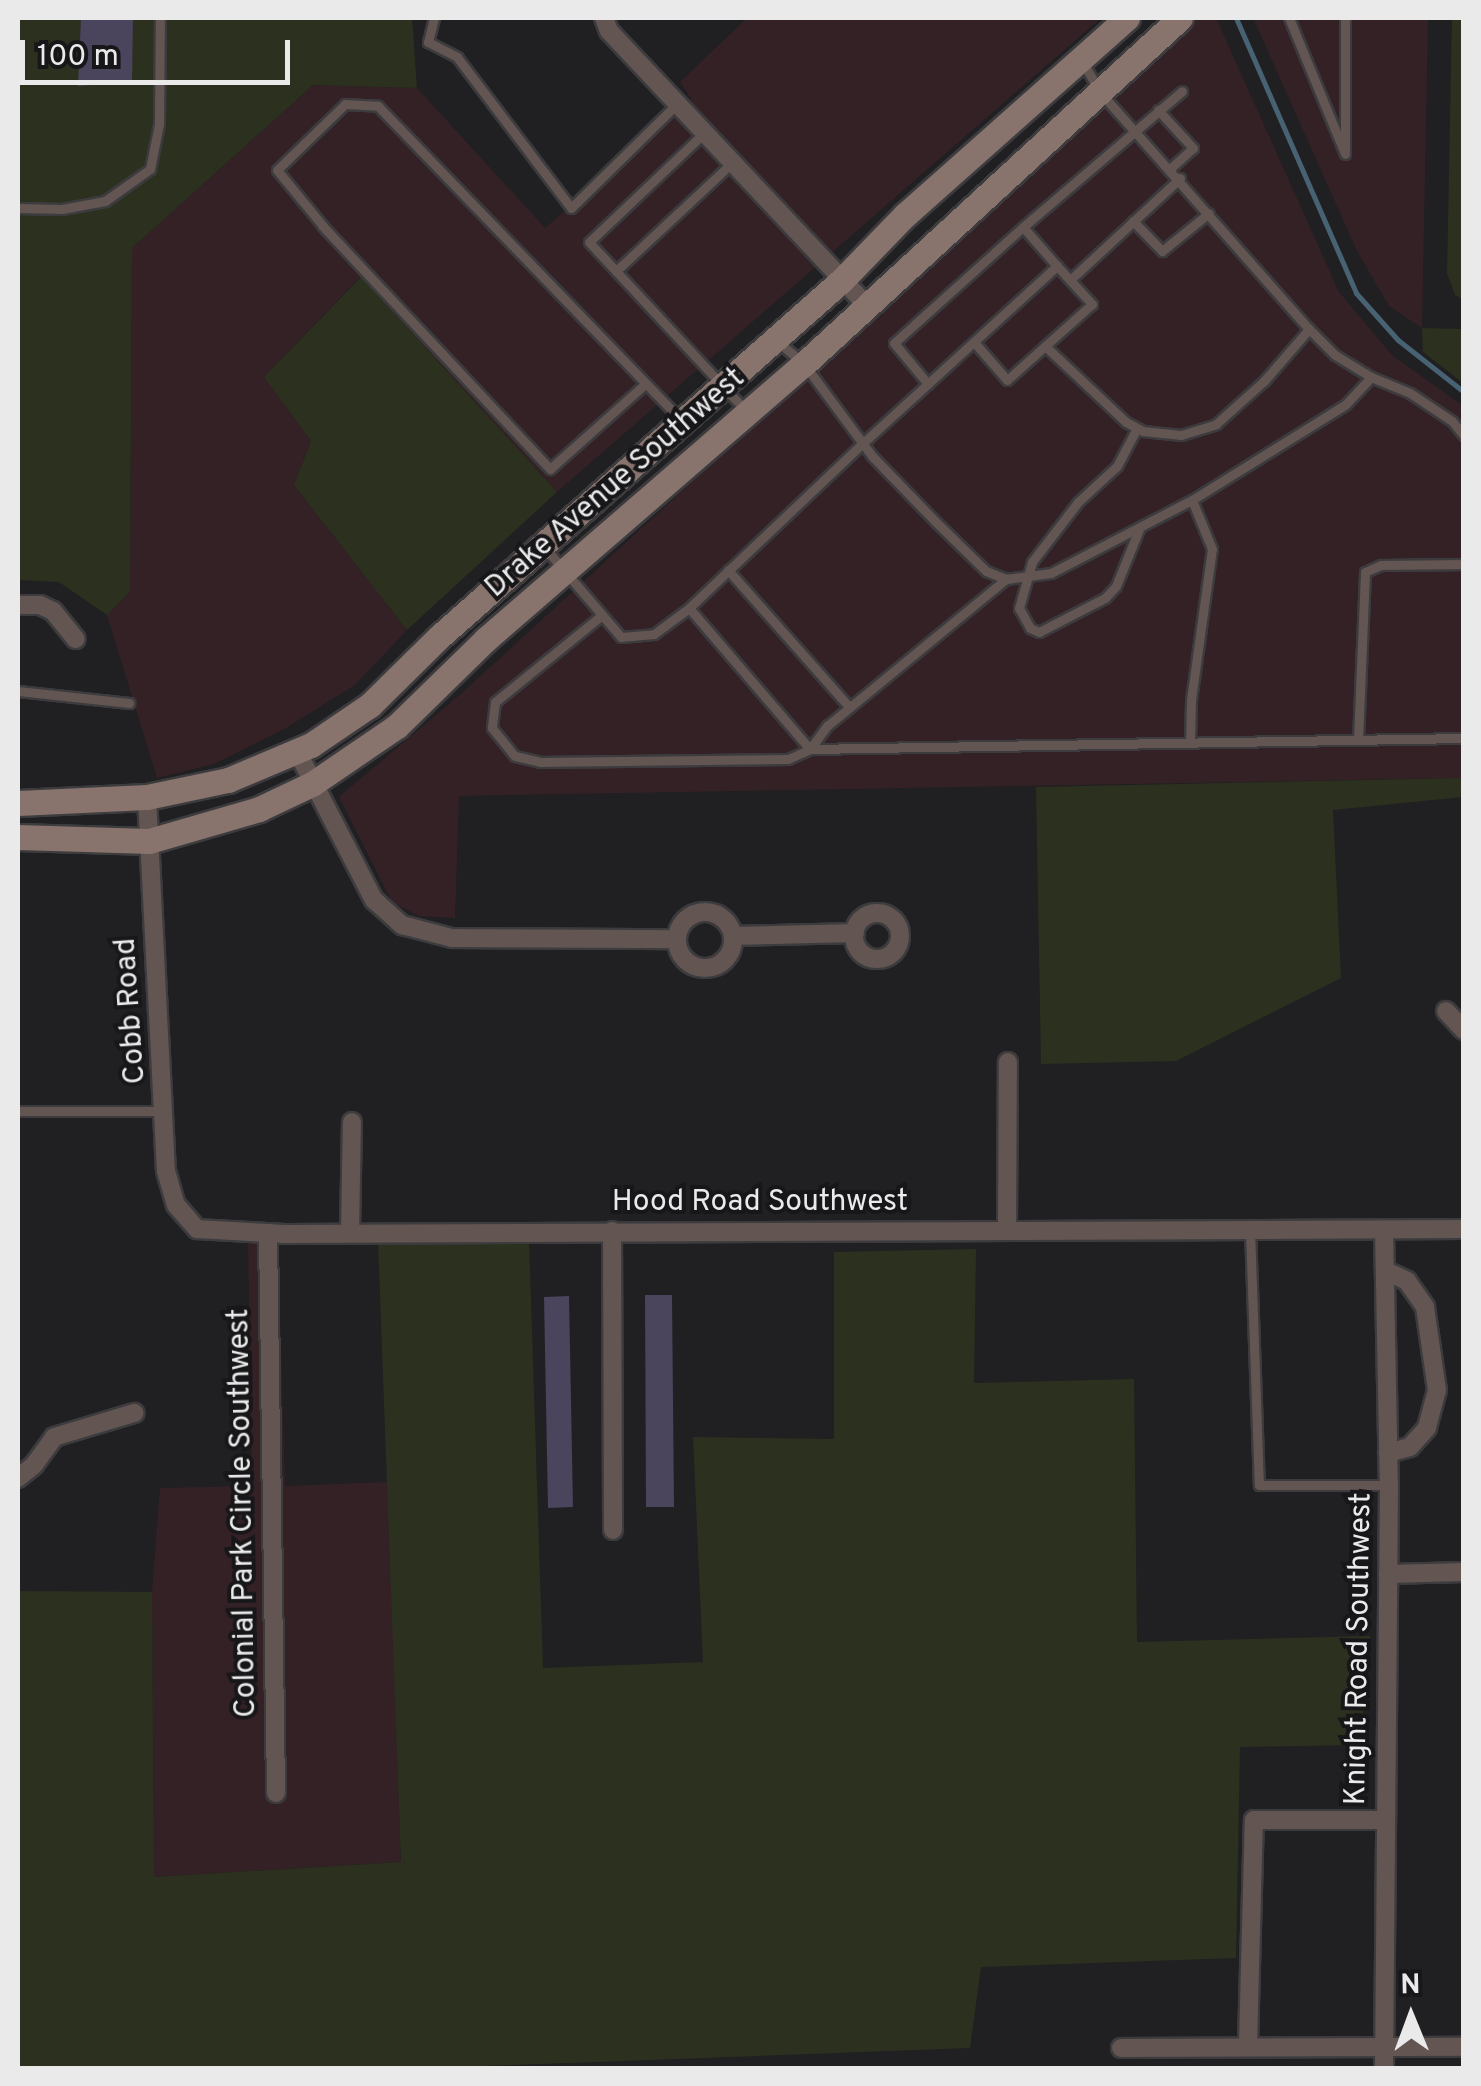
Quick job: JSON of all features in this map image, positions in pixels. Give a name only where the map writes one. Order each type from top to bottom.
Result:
[{"type":"street","points":[[604,18],[609,31],[866,305]]},
{"type":"street","name":"Drake Avenue Southwest","points":[[18,802],[147,797],[228,780],[296,751],[370,705],[438,637],[544,546],[680,419],[842,280],[905,215],[1127,18]]},
{"type":"street","name":"Drake Avenue Southwest","points":[[18,837],[149,842],[259,809],[312,784],[397,726],[565,571],[804,364],[1180,18]]},
{"type":"street","points":[[18,605],[40,605],[53,611],[76,640]]},
{"type":"street","points":[[296,751],[374,900],[402,925],[452,938],[678,939]]},
{"type":"street","name":"Cobb Road","points":[[147,797],[168,1178]]},
{"type":"street","points":[[708,912],[724,920],[733,936],[730,953],[707,967],[690,962],[678,939],[690,916],[708,912]]},
{"type":"street","points":[[733,936],[855,932]]},
{"type":"street","points":[[1446,1011],[1464,1030]]},
{"type":"street","points":[[1007,1230],[1008,1062]]},
{"type":"street","points":[[350,1233],[352,1122]]},
{"type":"street","name":"Hood Road Southwest","points":[[168,1178],[176,1205],[197,1229],[268,1233],[1464,1228]]},
{"type":"street","name":"Knight Road Southwest","points":[[1384,1230],[1389,1485],[1384,2068]]},
{"type":"street","points":[[612,1231],[612,1530]]},
{"type":"street","name":"Colonial Park Circle Southwest","points":[[268,1233],[276,1792]]},
{"type":"street","points":[[1386,1271],[1407,1281],[1425,1307],[1437,1390],[1427,1428],[1410,1447],[1388,1453]]},
{"type":"street","points":[[18,1478],[34,1465],[54,1436],[134,1413]]},
{"type":"street","points":[[1388,1574],[1464,1572]]},
{"type":"street","points":[[1248,2044],[1254,1820],[1386,1820]]},
{"type":"street","points":[[1121,2048],[1248,2044],[1464,2047]]},
{"type":"lane","points":[[18,208],[62,209],[105,200],[150,170],[159,124],[160,18]]},
{"type":"lane","points":[[434,18],[428,42],[457,57],[571,208],[677,104]]},
{"type":"lane","points":[[1289,18],[1345,154],[1345,18]]},
{"type":"lane","points":[[1081,59],[1098,92],[1180,178],[1335,355],[1371,378],[1410,393],[1452,421],[1464,436]]},
{"type":"lane","points":[[928,384],[894,344],[1023,226],[1182,90]]},
{"type":"lane","points":[[645,384],[550,470],[322,226],[277,170],[345,104],[378,106],[680,419]]},
{"type":"lane","points":[[1158,110],[1193,148],[1170,169]]},
{"type":"lane","points":[[704,133],[588,242],[747,413]]},
{"type":"lane","points":[[616,271],[732,163]]},
{"type":"lane","points":[[1070,280],[1180,178]]},
{"type":"lane","points":[[1133,221],[1162,251],[1209,213]]},
{"type":"lane","points":[[974,342],[1007,380],[1092,304],[1023,226]]},
{"type":"lane","points":[[544,546],[621,638],[654,634],[688,608],[1057,266]]},
{"type":"lane","points":[[1045,346],[1094,397],[1137,428],[1164,436],[1181,435],[1216,424],[1264,381],[1309,329]]},
{"type":"lane","points":[[773,338],[804,364],[862,444],[986,571],[1006,579],[1051,574],[1192,500],[1346,404],[1371,378]]},
{"type":"lane","points":[[1137,428],[1118,466],[1040,546],[1019,608],[1030,628],[1040,632],[1105,598],[1116,586],[1141,526]]},
{"type":"lane","points":[[1190,743],[1191,700],[1212,549],[1192,500]]},
{"type":"lane","points":[[1358,740],[1365,572],[1381,565],[1464,564]]},
{"type":"lane","points":[[728,570],[849,708]]},
{"type":"lane","points":[[602,616],[495,702],[492,728],[515,756],[540,762],[788,759],[810,749],[849,708],[1006,579]]},
{"type":"lane","points":[[688,608],[810,749]]},
{"type":"lane","points":[[18,691],[128,702]]},
{"type":"lane","points":[[810,749],[1464,738]]},
{"type":"lane","points":[[18,1111],[165,1110]]},
{"type":"lane","points":[[1250,1230],[1259,1485],[1389,1485]]},
{"type":"shaded area","points":[[747,18],[1101,18],[557,492],[360,277],[264,377],[311,441],[294,485],[407,630],[355,685],[286,728],[214,764],[157,778],[107,615],[130,592],[132,248],[313,85],[417,88],[545,228],[692,100],[680,82]]},
{"type":"shaded area","points":[[1198,18],[1216,18],[1339,292],[1392,355],[1463,406],[1463,778],[459,796],[455,918],[419,916],[392,902],[339,797],[463,692]]},
{"type":"shaded area","points":[[1253,18],[1428,18],[1422,328],[1389,306],[1357,251]]},
{"type":"shaded area","points":[[248,1242],[278,1242],[285,1486],[388,1482],[401,1862],[154,1877],[152,1592],[160,1488],[252,1486]]},
{"type":"green space","points":[[18,18],[412,18],[417,88],[313,85],[132,248],[130,592],[107,615],[59,582],[18,580]]},
{"type":"green space","points":[[1452,18],[1464,18],[1463,300],[1455,295],[1447,273]]},
{"type":"green space","points":[[361,277],[557,492],[407,630],[294,485],[311,441],[264,377]]},
{"type":"green space","points":[[1422,328],[1463,329],[1463,383],[1423,352]]},
{"type":"green space","points":[[1463,778],[1463,797],[1333,810],[1341,978],[1176,1061],[1041,1064],[1036,787]]},
{"type":"green space","points":[[529,1240],[543,1668],[703,1662],[693,1437],[834,1439],[834,1252],[976,1249],[974,1383],[1134,1379],[1137,1642],[1370,1636],[1360,1745],[1240,1747],[1236,1958],[981,1967],[970,2048],[431,2068],[18,2068],[18,1591],[152,1592],[154,1877],[401,1862],[378,1241]]},
{"type":"building","points":[[81,18],[133,18],[132,82],[78,86]]},
{"type":"building","points":[[645,1295],[672,1295],[674,1507],[646,1507]]},
{"type":"building","points":[[569,1296],[573,1507],[548,1508],[544,1297]]},
{"type":"waterway","points":[[1236,18],[1356,293],[1398,340],[1464,392]]}]
